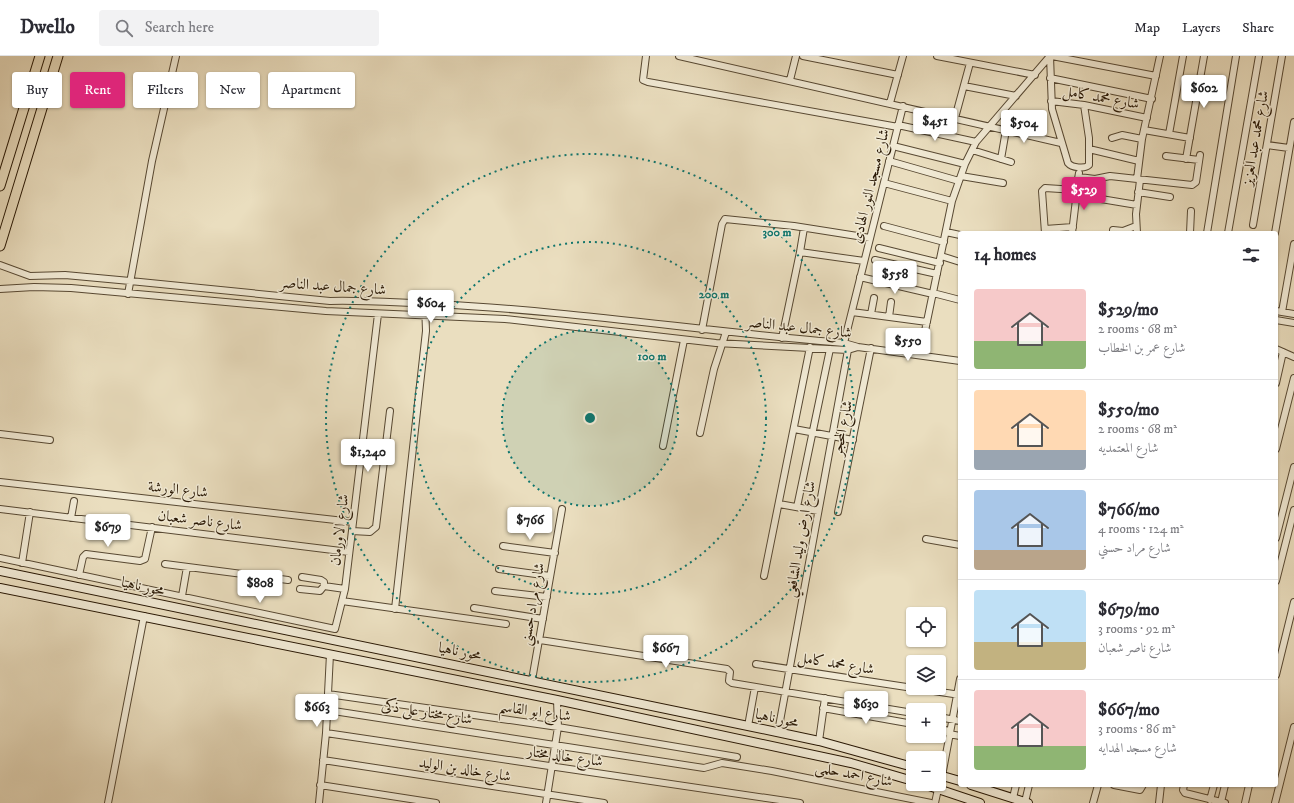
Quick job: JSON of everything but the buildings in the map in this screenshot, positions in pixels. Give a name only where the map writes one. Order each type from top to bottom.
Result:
[{"type":"main road","points":[[0,186],[40,56]]},
{"type":"main road","points":[[0,246],[58,56]]},
{"type":"main road","name":"محور ناهيا","points":[[0,570],[778,732],[819,741],[906,765]]},
{"type":"main road","name":"محور ناهيا","points":[[0,588],[557,700],[851,763],[906,779]]},
{"type":"main road","points":[[365,661],[368,647]]},
{"type":"main road","points":[[946,777],[958,781]]},
{"type":"main road","points":[[977,787],[1026,802]]},
{"type":"main road","points":[[944,791],[980,803]]},
{"type":"street","points":[[129,288],[152,161],[176,56]]},
{"type":"street","points":[[646,56],[643,80],[648,82],[898,126],[976,142]]},
{"type":"street","points":[[679,56],[1062,143]]},
{"type":"street","points":[[790,80],[796,56]]},
{"type":"street","points":[[803,56],[898,75]]},
{"type":"street","points":[[890,103],[903,56]]},
{"type":"street","points":[[937,56],[1035,75]]},
{"type":"street","points":[[920,355],[952,200],[965,164],[976,142],[1051,56]]},
{"type":"street","points":[[1051,56],[1156,76]]},
{"type":"street","points":[[1051,56],[1050,78],[1053,117],[1069,165],[1086,168],[1089,165],[1089,150],[1084,105]]},
{"type":"street","points":[[1137,231],[1139,161],[1142,139],[1152,99],[1160,56]]},
{"type":"street","points":[[1169,134],[1182,56]]},
{"type":"street","points":[[1186,159],[1204,56]]},
{"type":"street","points":[[1207,231],[1236,56]]},
{"type":"street","points":[[1228,231],[1259,56]]},
{"type":"street","name":"شارع محمد عبد العزيز","points":[[1253,225],[1282,56]]},
{"type":"street","points":[[955,118],[970,62]]},
{"type":"street","points":[[1050,78],[1152,99]]},
{"type":"street","points":[[964,86],[1016,96]]},
{"type":"street","name":"شارع محمد كامل","points":[[1051,101],[1084,105],[1147,118]]},
{"type":"street","name":"شارع مسجد النور الهادى","points":[[844,342],[903,106]]},
{"type":"street","points":[[1275,231],[1294,122]]},
{"type":"street","points":[[1001,159],[1006,130]]},
{"type":"street","points":[[1144,130],[1190,138]]},
{"type":"street","points":[[1112,138],[1122,136],[1142,139]]},
{"type":"street","points":[[1267,145],[1289,148]]},
{"type":"street","points":[[893,146],[965,164]]},
{"type":"street","points":[[972,150],[1011,162]]},
{"type":"street","points":[[1089,150],[1139,161]]},
{"type":"street","points":[[1079,177],[1095,179],[1110,176],[1194,185],[1196,182],[1200,158],[1186,159],[1166,156]]},
{"type":"street","points":[[889,161],[960,178],[1003,183]]},
{"type":"street","points":[[1080,167],[1079,177],[1077,192],[1072,230],[1045,231],[1042,189],[1077,192],[1137,205]]},
{"type":"street","points":[[884,183],[952,200]]},
{"type":"street","points":[[1138,192],[1170,197]]},
{"type":"street","points":[[1190,231],[1191,212]]},
{"type":"street","points":[[702,330],[724,221],[728,219],[870,238]]},
{"type":"street","points":[[884,226],[944,242]]},
{"type":"street","points":[[1113,230],[1124,231],[1136,226]]},
{"type":"street","points":[[782,338],[804,228]]},
{"type":"street","points":[[946,232],[958,235]]},
{"type":"street","points":[[1294,244],[1279,311],[1294,314]]},
{"type":"street","points":[[879,248],[940,260],[958,262]]},
{"type":"street","points":[[800,252],[864,261]]},
{"type":"street","points":[[876,260],[937,274]]},
{"type":"street","name":"شارع جمال عبد الناصر","points":[[0,265],[30,276],[64,275],[129,288],[257,306],[378,314],[505,319],[684,340],[723,343],[848,350],[858,346]]},
{"type":"street","points":[[860,277],[958,300]]},
{"type":"street","name":"شارع جمال عبد الناصر","points":[[0,289],[52,287],[129,288],[330,301],[363,301],[511,308],[702,330],[782,338],[844,342],[858,346]]},
{"type":"street","points":[[871,314],[874,298]]},
{"type":"street","points":[[889,317],[891,302]]},
{"type":"street","points":[[395,609],[426,331],[425,304]]},
{"type":"street","points":[[852,312],[927,322]]},
{"type":"street","name":"شارع الاورمان","points":[[182,596],[335,629],[345,589],[378,314]]},
{"type":"street","points":[[1278,320],[1294,323]]},
{"type":"street","points":[[700,433],[714,369],[726,332]]},
{"type":"street","points":[[663,446],[684,340]]},
{"type":"street","points":[[858,346],[958,360]]},
{"type":"street","points":[[764,576],[810,347]]},
{"type":"street","name":"شارع المحجر","points":[[838,512],[871,348]]},
{"type":"street","points":[[797,507],[830,349]]},
{"type":"street","name":"شارع ارض وليد الشافعي","points":[[778,732],[848,350]]},
{"type":"street","points":[[1278,351],[1294,357]]},
{"type":"street","points":[[1278,374],[1283,352]]},
{"type":"street","points":[[1278,441],[1294,378]]},
{"type":"street","points":[[352,531],[370,532],[376,527],[390,411]]},
{"type":"street","points":[[794,429],[852,440]]},
{"type":"street","points":[[0,434],[50,440]]},
{"type":"street","points":[[1278,530],[1294,467]]},
{"type":"street","name":"شارع الورشة","points":[[0,482],[353,522]]},
{"type":"street","points":[[72,518],[74,501]]},
{"type":"street","points":[[779,504],[818,511]]},
{"type":"street","name":"شارع ناصر شعبان","points":[[0,509],[350,552]]},
{"type":"street","name":"شارع مراد حسني","points":[[532,680],[562,509]]},
{"type":"street","points":[[1278,573],[1294,510]]},
{"type":"street","points":[[22,563],[30,512]]},
{"type":"street","points":[[79,575],[83,557],[86,554],[140,561],[145,559],[152,528]]},
{"type":"street","points":[[926,539],[958,545]]},
{"type":"street","points":[[503,546],[554,553]]},
{"type":"street","points":[[0,558],[182,596],[187,567]]},
{"type":"street","points":[[165,564],[288,580]]},
{"type":"street","points":[[499,569],[550,576]]},
{"type":"street","points":[[302,577],[322,580],[324,582],[324,586]]},
{"type":"street","points":[[324,586],[345,589]]},
{"type":"street","points":[[300,589],[320,591],[324,586]]},
{"type":"street","points":[[495,591],[547,597]]},
{"type":"street","points":[[342,601],[506,624]]},
{"type":"street","points":[[1278,668],[1294,602]]},
{"type":"street","points":[[474,608],[543,619]]},
{"type":"street","points":[[108,803],[144,616]]},
{"type":"street","points":[[540,640],[727,669],[730,672],[729,680],[731,683],[906,712]]},
{"type":"street","points":[[319,803],[326,733],[330,654]]},
{"type":"street","name":"شارع محمد كامل","points":[[756,664],[906,687]]},
{"type":"street","points":[[748,726],[755,687]]},
{"type":"street","name":"شارع محمد كامل","points":[[946,693],[958,695]]},
{"type":"street","name":"شارع ابو القاسم","points":[[328,694],[558,727],[737,758]]},
{"type":"street","points":[[946,751],[958,695]]},
{"type":"street","points":[[819,741],[825,698]]},
{"type":"street","points":[[546,803],[554,744],[558,727],[557,700]]},
{"type":"street","points":[[823,708],[906,723]]},
{"type":"street","name":"شارع مختار على ذكى","points":[[327,710],[706,768],[712,767]]},
{"type":"street","points":[[946,718],[958,720]]},
{"type":"street","points":[[1275,803],[1294,727]]},
{"type":"street","points":[[946,732],[958,735]]},
{"type":"street","name":"شارع خالد مختار","points":[[326,733],[551,768],[800,803]]},
{"type":"street","name":"شارع خالد بن الوليد","points":[[323,760],[600,803]]},
{"type":"street","name":"شارع احمد حلمى","points":[[712,767],[722,763],[772,771],[931,803]]},
{"type":"street","points":[[772,771],[773,764]]},
{"type":"street","points":[[320,785],[436,803]]},
{"type":"street","points":[[1013,798],[1016,787]]},
{"type":"street","points":[[1026,802],[1029,787]]},
{"type":"street","points":[[1093,803],[1097,787]]},
{"type":"street","points":[[1127,787],[1140,790],[1142,787]]},
{"type":"street","points":[[1159,803],[1161,787]]},
{"type":"street","points":[[1184,787],[1183,792],[1187,794],[1223,803],[1225,787]]},
{"type":"street","points":[[1210,800],[1213,787]]},
{"type":"street","points":[[1245,803],[1249,787]]},
{"type":"street","points":[[935,803],[938,791]]}]
